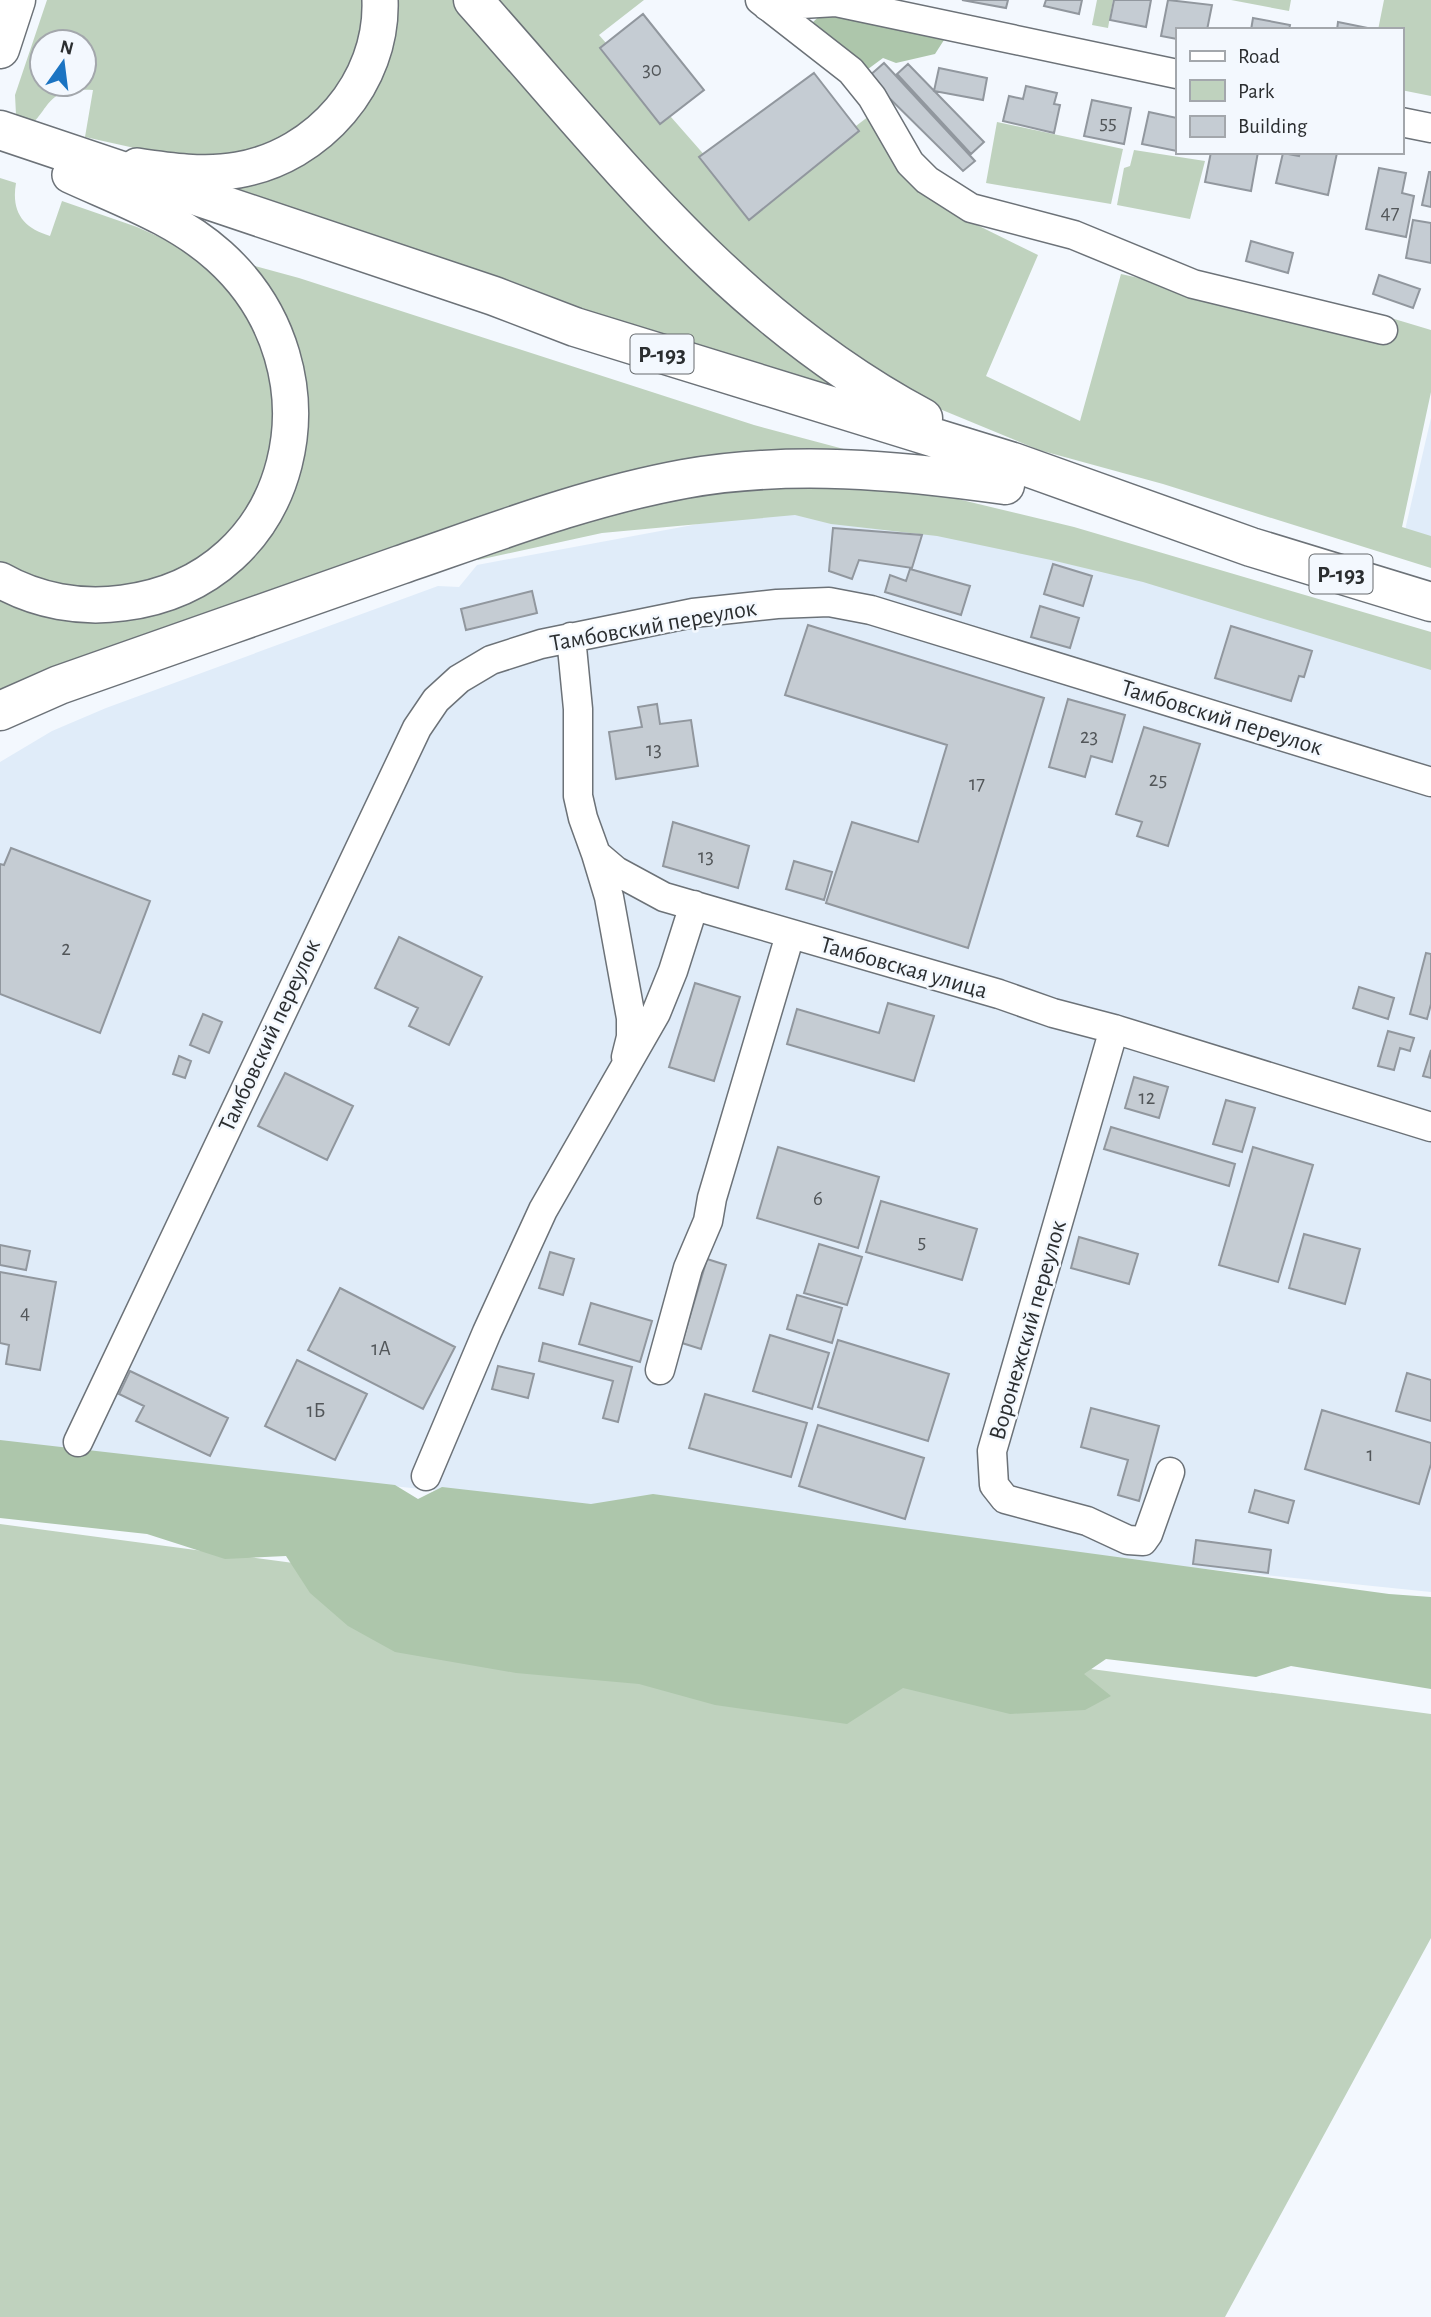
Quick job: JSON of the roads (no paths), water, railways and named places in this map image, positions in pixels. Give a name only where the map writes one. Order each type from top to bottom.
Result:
[{"type":"highway","points":[[0,49],[16,0]]},
{"type":"highway","points":[[473,0],[652,205],[742,293],[780,325],[865,384],[1009,474]]},
{"type":"highway","name":"Р-193","points":[[0,130],[73,165]]},
{"type":"highway","name":"Р-193","points":[[0,152],[73,165],[494,296],[575,327],[1009,474],[1431,602]]},
{"type":"highway","points":[[0,711],[60,685],[528,520],[638,490],[685,479],[783,469],[1009,474]]},
{"type":"main road","points":[[73,165],[203,172],[256,166],[289,152],[324,128],[356,90],[372,61],[378,36],[380,0]]},
{"type":"main road","points":[[0,580],[47,599],[78,604],[109,605],[168,594],[208,572],[243,541],[271,500],[290,444],[293,424],[286,360],[266,312],[239,276],[219,256],[172,222],[73,165]]},
{"type":"street","points":[[763,3],[836,2],[1176,74]]},
{"type":"street","points":[[763,3],[851,71],[872,97],[910,163],[927,180],[971,208],[1074,235],[1192,284],[1383,330]]},
{"type":"street","points":[[1403,122],[1431,128]]},
{"type":"street","name":"Тамбовский переулок","points":[[78,1442],[368,826],[425,714],[458,679],[491,660],[571,637],[693,613],[829,602],[871,610],[1431,782]]},
{"type":"street","points":[[571,637],[578,709],[578,796],[609,897],[631,1018],[631,1037],[625,1064]]},
{"type":"street","name":"Тамбовская улица","points":[[596,854],[616,872],[664,897],[1114,1029],[1431,1127]]},
{"type":"street","points":[[426,1476],[522,1252],[656,1013],[694,905]]},
{"type":"street","points":[[660,1370],[688,1268],[708,1222],[712,1198],[790,935]]},
{"type":"street","name":"Воронежский переулок","points":[[1114,1029],[992,1451],[994,1485],[1005,1499],[1087,1521],[1128,1540],[1143,1541],[1148,1534],[1170,1472]]}]
